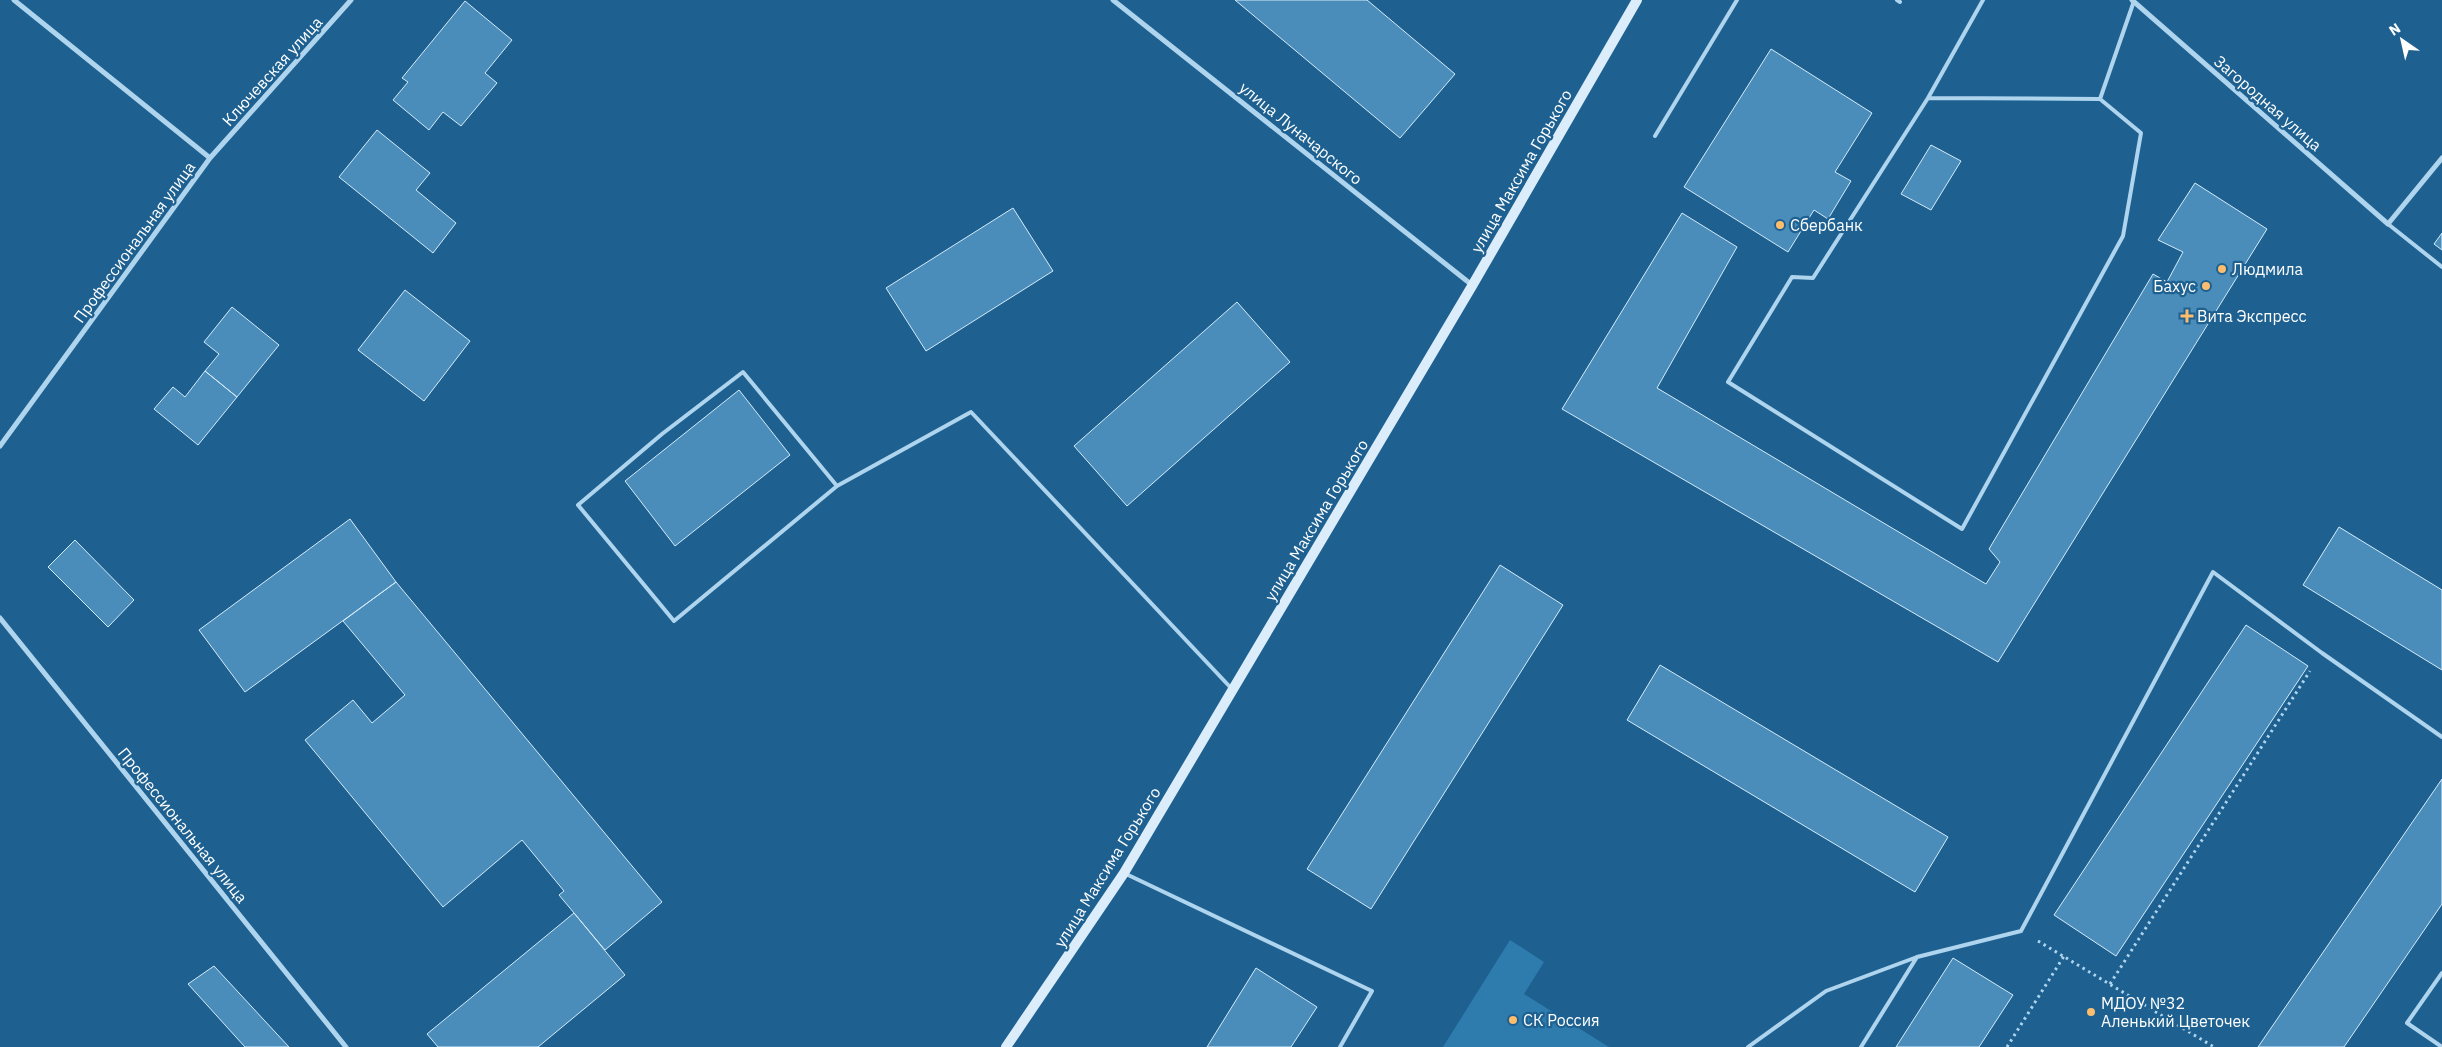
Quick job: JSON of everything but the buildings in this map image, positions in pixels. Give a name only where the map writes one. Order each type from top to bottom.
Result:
[{"type":"street","name":"Профессиональная улица","points":[[0,446],[210,158],[14,0]]},
{"type":"street","name":"Ключевская улица","points":[[210,158],[352,0]]},
{"type":"street","name":"улица Луначарского","points":[[1113,0],[1472,286]]},
{"type":"street","name":"улица Максима Горького","points":[[1006,1047],[1124,873],[1472,286],[1637,0]]},
{"type":"street","name":"Загородная улица","points":[[2133,1],[2388,224]]},
{"type":"street","points":[[2388,224],[2442,158]]},
{"type":"street","name":"Профессиональная улица","points":[[0,618],[346,1047]]},
{"type":"lane","points":[[1654,136],[1738,0]]},
{"type":"lane","points":[[1928,98],[2100,99],[2140,133],[2123,236],[1962,529],[1728,382],[1792,277],[1812,278],[1928,98],[1983,0]]},
{"type":"lane","points":[[2100,99],[2133,1]]},
{"type":"lane","points":[[2388,224],[2442,267]]},
{"type":"lane","points":[[837,486],[742,372],[662,434],[578,505],[674,621],[837,486],[971,412],[1232,690]]},
{"type":"lane","points":[[1748,1047],[1826,991],[1917,957],[2020,931],[2213,572],[2322,653],[2442,737]]},
{"type":"lane","points":[[1124,873],[1372,991],[1340,1047]]},
{"type":"lane","points":[[1860,1047],[1917,957]]},
{"type":"lane","points":[[2442,973],[2407,1024],[2442,1047]]},
{"type":"path","points":[[2110,984],[2322,653]]},
{"type":"path","points":[[2020,931],[2214,1047]]},
{"type":"path","points":[[2007,1047],[2064,956]]},
{"type":"shaded area","name":"СК Россия","points":[[1510,940],[1544,962],[1524,994],[1609,1047],[1443,1047]]},
{"type":"place","name":"Сбербанк","points":[[1780,225]]},
{"type":"place","name":"Людмила","points":[[2222,269]]},
{"type":"place","name":"Бахус","points":[[2206,286]]},
{"type":"place","name":"Вита Экспресс","points":[[2187,316]]},
{"type":"place","name":"МДОУ №32 Аленький Цветочек","points":[[2091,1012]]},
{"type":"place","name":"СК Россия","points":[[1513,1020]]}]
